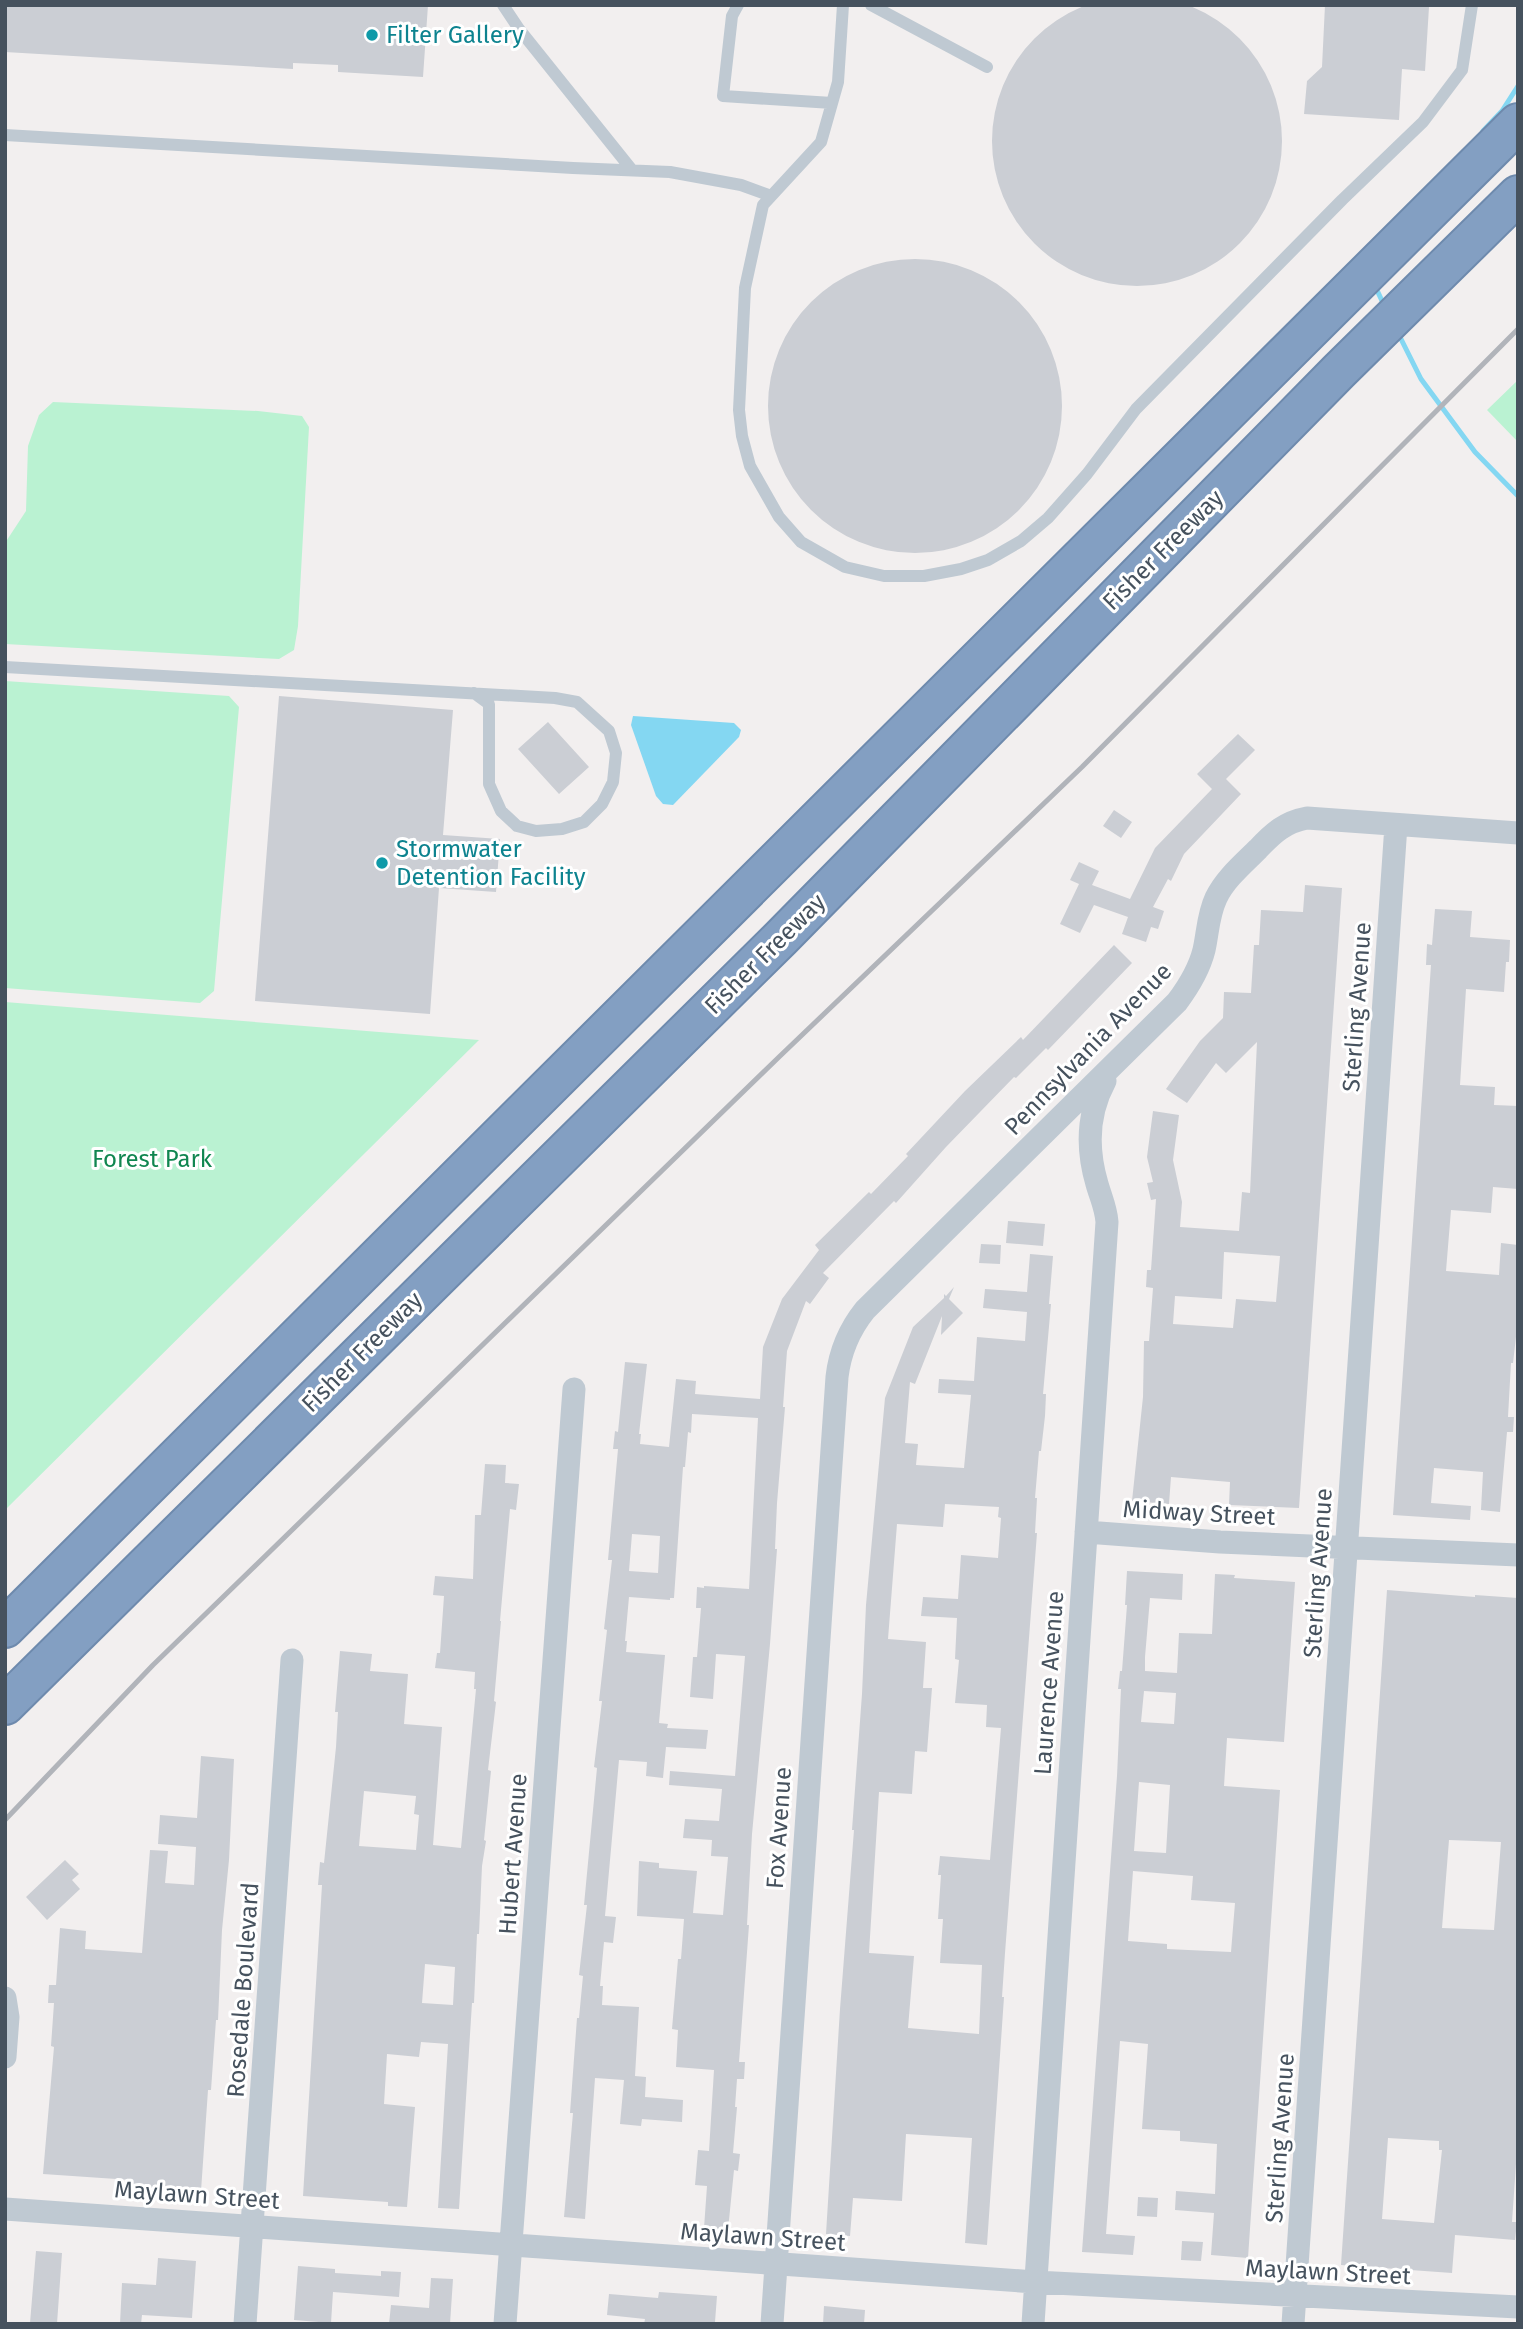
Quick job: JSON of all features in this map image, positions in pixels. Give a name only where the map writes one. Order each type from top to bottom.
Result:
[{"type":"highway","name":"Fisher Freeway","points":[[5,1628],[1518,123]]},
{"type":"highway","name":"Fisher Freeway","points":[[5,1705],[781,938],[1339,372],[1518,195]]},
{"type":"street","name":"Pennsylvania Avenue","points":[[847,1338],[865,1310],[1123,1057],[1186,991],[1201,961],[1208,918],[1217,895],[1231,876],[1278,828],[1307,818],[1518,833]]},
{"type":"street","name":"Sterling Avenue","points":[[1293,2324],[1396,825]]},
{"type":"street","name":"Laurence Avenue","points":[[1033,2324],[1107,1222],[1106,1209],[1094,1171],[1090,1132],[1095,1102],[1103,1083],[1123,1057]]},
{"type":"street","name":"Fox Avenue","points":[[772,2324],[837,1377],[847,1338]]},
{"type":"street","name":"Hubert Avenue","points":[[505,2324],[574,1389]]},
{"type":"street","name":"Midway Street","points":[[1086,1532],[1220,1542],[1518,1555]]},
{"type":"street","name":"Rosedale Boulevard","points":[[245,2324],[292,1660]]},
{"type":"street","points":[[5,1998],[8,2017],[5,2056]]},
{"type":"street","name":"Maylawn Street","points":[[5,2209],[1035,2282],[1518,2307]]},
{"type":"lane","points":[[503,5],[632,170]]},
{"type":"lane","points":[[738,5],[732,16],[723,96],[832,103]]},
{"type":"lane","points":[[843,5],[838,82],[821,142],[762,205],[745,288],[739,410],[750,466],[779,517],[801,542],[845,567],[884,576],[924,576],[961,569],[988,560],[1021,541],[1048,518],[1087,474],[1136,409],[1342,200],[1423,122],[1462,70],[1472,5]]},
{"type":"lane","points":[[871,5],[987,67]]},
{"type":"lane","points":[[5,135],[670,172],[741,185],[771,196]]},
{"type":"lane","points":[[5,667],[555,698],[577,702],[610,731],[616,753],[612,782],[602,804],[584,822],[562,829],[536,831],[517,826],[501,811],[489,784],[489,704],[474,694]]},
{"type":"green space","points":[[1518,380],[1518,442],[1487,410]]},
{"type":"green space","points":[[53,402],[258,411],[302,416],[309,427],[298,626],[294,650],[279,659],[5,644],[5,543],[26,511],[28,446],[39,415]]},
{"type":"green space","points":[[5,681],[229,696],[239,707],[214,991],[200,1003],[5,988]]},
{"type":"green space","name":"Forest Park","points":[[5,1002],[479,1040],[5,1510]]},
{"type":"water","points":[[633,716],[734,723],[741,730],[739,737],[673,805],[663,804],[656,796],[631,725]]},
{"type":"building","points":[[1137,-4],[1165,-1],[1192,7],[1229,29],[1249,49],[1271,86],[1279,113],[1282,141],[1279,169],[1271,196],[1249,233],[1229,253],[1192,275],[1165,283],[1137,286],[1109,283],[1082,275],[1045,253],[1025,233],[1003,196],[995,169],[992,141],[995,113],[1003,86],[1025,49],[1045,29],[1082,7],[1109,-1]]},
{"type":"building","points":[[5,5],[428,5],[423,77],[338,72],[338,65],[293,63],[293,69],[5,52]]},
{"type":"building","points":[[1325,5],[1429,7],[1425,71],[1402,69],[1399,120],[1304,114],[1307,81],[1322,67]]},
{"type":"building","points":[[915,259],[944,262],[971,270],[997,284],[1019,302],[1037,324],[1051,350],[1059,377],[1062,406],[1059,435],[1051,462],[1037,488],[1019,510],[997,528],[971,542],[944,550],[915,553],[886,550],[859,542],[833,528],[811,510],[793,488],[779,462],[771,435],[768,406],[771,377],[779,350],[793,324],[811,302],[833,284],[859,270],[886,262]]},
{"type":"building","name":"Stormwater Detention Facility","points":[[279,696],[453,710],[443,835],[500,839],[496,892],[439,888],[430,1014],[255,1001]]},
{"type":"building","points":[[548,722],[589,767],[559,794],[518,749]]},
{"type":"building","points":[[1238,734],[1255,750],[1226,779],[1241,794],[1184,854],[1171,881],[1168,879],[1153,907],[1164,911],[1158,929],[1151,927],[1146,942],[1122,934],[1128,917],[1094,905],[1080,933],[1060,924],[1079,884],[1070,880],[1079,862],[1099,871],[1092,885],[1130,899],[1155,848],[1212,789],[1197,774]]},
{"type":"building","points":[[1114,810],[1132,822],[1121,838],[1103,826]]},
{"type":"building","points":[[1305,885],[1342,888],[1299,1508],[1229,1505],[1230,1482],[1171,1477],[1169,1504],[1132,1501],[1143,1397],[1144,1341],[1149,1341],[1153,1288],[1146,1287],[1147,1270],[1151,1270],[1156,1199],[1151,1200],[1147,1183],[1153,1182],[1147,1157],[1153,1111],[1179,1115],[1173,1160],[1182,1202],[1180,1227],[1239,1231],[1242,1192],[1250,1193],[1257,1042],[1226,1073],[1216,1063],[1187,1103],[1166,1089],[1200,1041],[1223,1018],[1224,992],[1251,993],[1254,945],[1259,945],[1261,910],[1303,912]],"holes":[[[1224,1252],[1280,1256],[1276,1302],[1236,1299],[1233,1328],[1173,1324],[1175,1296],[1222,1299]]]},
{"type":"building","points":[[1435,909],[1472,911],[1470,937],[1510,940],[1504,992],[1466,989],[1460,1085],[1495,1087],[1494,1105],[1518,1106],[1518,1189],[1493,1187],[1491,1213],[1451,1210],[1446,1271],[1499,1275],[1501,1243],[1518,1245],[1517,1328],[1511,1363],[1508,1417],[1514,1417],[1513,1432],[1507,1432],[1500,1512],[1481,1510],[1483,1472],[1434,1468],[1431,1503],[1471,1506],[1470,1520],[1393,1515],[1431,965],[1426,965],[1427,944],[1432,945]]},
{"type":"building","points":[[1114,945],[1132,963],[1048,1050],[1046,1048],[1014,1077],[896,1203],[894,1201],[823,1273],[829,1278],[810,1304],[806,1301],[787,1351],[777,1503],[777,1549],[752,1834],[749,1925],[739,2062],[745,2062],[744,2079],[737,2079],[735,2107],[733,2153],[740,2154],[738,2171],[734,2170],[728,2230],[704,2228],[707,2186],[695,2185],[698,2150],[709,2151],[714,2070],[676,2067],[678,2030],[672,2029],[684,1919],[637,1916],[639,1861],[659,1863],[659,1868],[697,1871],[693,1913],[723,1915],[728,1857],[711,1856],[712,1840],[683,1838],[685,1819],[719,1821],[722,1789],[669,1785],[670,1771],[735,1776],[745,1656],[716,1654],[713,1699],[690,1697],[701,1608],[696,1608],[697,1587],[749,1589],[758,1418],[692,1414],[691,1433],[688,1432],[683,1467],[674,1598],[629,1597],[625,1641],[626,1652],[665,1655],[659,1723],[668,1724],[667,1728],[708,1730],[706,1749],[666,1747],[663,1778],[646,1776],[647,1762],[619,1760],[605,1916],[616,1917],[613,1943],[604,1942],[600,1986],[603,1986],[602,2005],[639,2007],[635,2076],[646,2077],[645,2097],[683,2100],[682,2122],[642,2119],[641,2126],[620,2124],[624,2080],[595,2078],[585,2219],[564,2217],[573,2113],[570,2113],[577,2018],[583,1976],[579,1975],[587,1905],[584,1905],[597,1768],[594,1767],[607,1630],[604,1629],[612,1560],[608,1560],[618,1449],[613,1449],[615,1431],[618,1432],[625,1362],[647,1364],[640,1444],[669,1447],[676,1379],[696,1381],[695,1394],[760,1399],[763,1347],[782,1299],[819,1250],[815,1245],[869,1192],[871,1194],[965,1091],[1021,1037],[1023,1040]],"holes":[[[632,1534],[660,1536],[658,1573],[629,1571]]]},
{"type":"building","points":[[1008,1221],[1045,1224],[1043,1246],[1006,1243]]},
{"type":"building","points":[[981,1244],[1001,1245],[1000,1264],[979,1263]]},
{"type":"building","points":[[1030,1254],[1053,1256],[1043,1394],[1046,1394],[1045,1416],[1035,1498],[1037,1533],[1005,1953],[987,2245],[965,2243],[972,2138],[906,2134],[902,2201],[853,2198],[850,2236],[826,2234],[854,1830],[866,1605],[885,1398],[913,1327],[954,1287],[949,1299],[963,1313],[941,1335],[942,1316],[915,1384],[910,1382],[905,1443],[918,1444],[916,1465],[964,1468],[971,1395],[938,1393],[939,1379],[974,1381],[977,1337],[1025,1341],[1027,1312],[983,1308],[985,1289],[1027,1292]],"holes":[[[945,1504],[999,1507],[998,1517],[1001,1518],[998,1558],[961,1555],[958,1599],[923,1597],[921,1616],[957,1618],[955,1659],[959,1660],[955,1703],[987,1705],[986,1727],[1001,1728],[990,1860],[940,1856],[938,1875],[941,1875],[938,1919],[943,1919],[940,1963],[982,1965],[979,2034],[908,2028],[914,1956],[869,1953],[879,1792],[912,1794],[915,1751],[927,1752],[932,1688],[923,1688],[926,1642],[888,1639],[897,1524],[943,1527]]]},
{"type":"building","points":[[485,1464],[506,1465],[505,1483],[519,1484],[516,1510],[510,1509],[500,1621],[459,2209],[438,2208],[448,2044],[421,2042],[419,2057],[387,2054],[384,2104],[415,2107],[407,2207],[388,2206],[388,2202],[303,2196],[322,1885],[318,1885],[320,1862],[324,1863],[336,1747],[338,1712],[335,1712],[340,1651],[372,1654],[370,1671],[408,1674],[404,1724],[442,1727],[433,1845],[461,1848],[476,1689],[475,1672],[435,1668],[437,1653],[440,1653],[444,1596],[433,1595],[435,1576],[473,1579],[475,1515],[481,1515]],"holes":[[[364,1791],[416,1796],[414,1814],[419,1815],[416,1850],[359,1846]],[[425,1964],[455,1967],[453,2005],[422,2003]]]},
{"type":"building","points":[[1127,1571],[1183,1574],[1182,1600],[1150,1598],[1145,1657],[1145,1671],[1177,1673],[1179,1633],[1212,1634],[1215,1574],[1295,1582],[1284,1742],[1227,1738],[1224,1786],[1280,1790],[1248,2258],[1211,2255],[1214,2213],[1175,2210],[1176,2191],[1215,2194],[1217,2144],[1180,2141],[1180,2131],[1142,2129],[1148,2044],[1120,2041],[1106,2234],[1135,2236],[1133,2255],[1082,2252],[1117,1776],[1121,1689],[1118,1689],[1122,1671]],"holes":[[[1144,1691],[1176,1693],[1174,1724],[1141,1722]],[[1139,1782],[1170,1785],[1166,1853],[1134,1851]],[[1133,1871],[1193,1876],[1191,1900],[1235,1903],[1231,1952],[1167,1949],[1167,1944],[1128,1941]]]},
{"type":"building","points":[[1387,1590],[1518,1598],[1518,2135],[1512,2222],[1517,2222],[1515,2240],[1455,2235],[1452,2273],[1341,2265]],"holes":[[[1449,1840],[1501,1842],[1494,1930],[1442,1928]],[[1388,2138],[1439,2141],[1439,2150],[1442,2150],[1434,2223],[1382,2219]]]},
{"type":"building","points":[[201,1756],[234,1759],[218,2020],[211,2090],[208,2090],[201,2191],[130,2187],[131,2180],[43,2174],[54,2047],[51,2046],[54,2003],[48,2003],[49,1985],[56,1985],[60,1928],[86,1931],[85,1949],[142,1953],[150,1850],[168,1851],[165,1883],[194,1885],[196,1847],[158,1844],[160,1815],[197,1818]]},
{"type":"building","points":[[65,1860],[79,1874],[72,1880],[80,1889],[47,1920],[26,1897]]},
{"type":"building","points":[[1138,2197],[1158,2198],[1157,2217],[1137,2216]]},
{"type":"building","points":[[1182,2241],[1203,2242],[1201,2261],[1181,2260]]},
{"type":"building","points":[[36,2251],[62,2253],[57,2324],[30,2323]]},
{"type":"building","points":[[158,2258],[196,2261],[192,2318],[142,2315],[141,2324],[120,2324],[122,2283],[156,2285]]},
{"type":"building","points":[[298,2266],[335,2269],[335,2273],[381,2276],[381,2271],[401,2272],[399,2297],[333,2292],[331,2323],[294,2320]]},
{"type":"building","points":[[431,2278],[453,2279],[450,2324],[389,2324],[391,2305],[429,2308]]},
{"type":"building","points":[[659,2292],[717,2296],[715,2322],[644,2324],[645,2319],[607,2315],[609,2294],[658,2298]]},
{"type":"building","points":[[824,2306],[865,2310],[864,2324],[823,2324]]},
{"type":"waterway","points":[[1483,131],[1502,111],[1518,86]]},
{"type":"waterway","points":[[1375,286],[1384,305]]},
{"type":"waterway","points":[[1398,333],[1421,379],[1475,452],[1518,496]]},
{"type":"railway","points":[[5,1820],[153,1665],[1082,767],[1518,329]]},
{"type":"place","name":"Filter Gallery","points":[[372,35]]},
{"type":"place","name":"Stormwater Detention Facility","points":[[382,863]]}]
